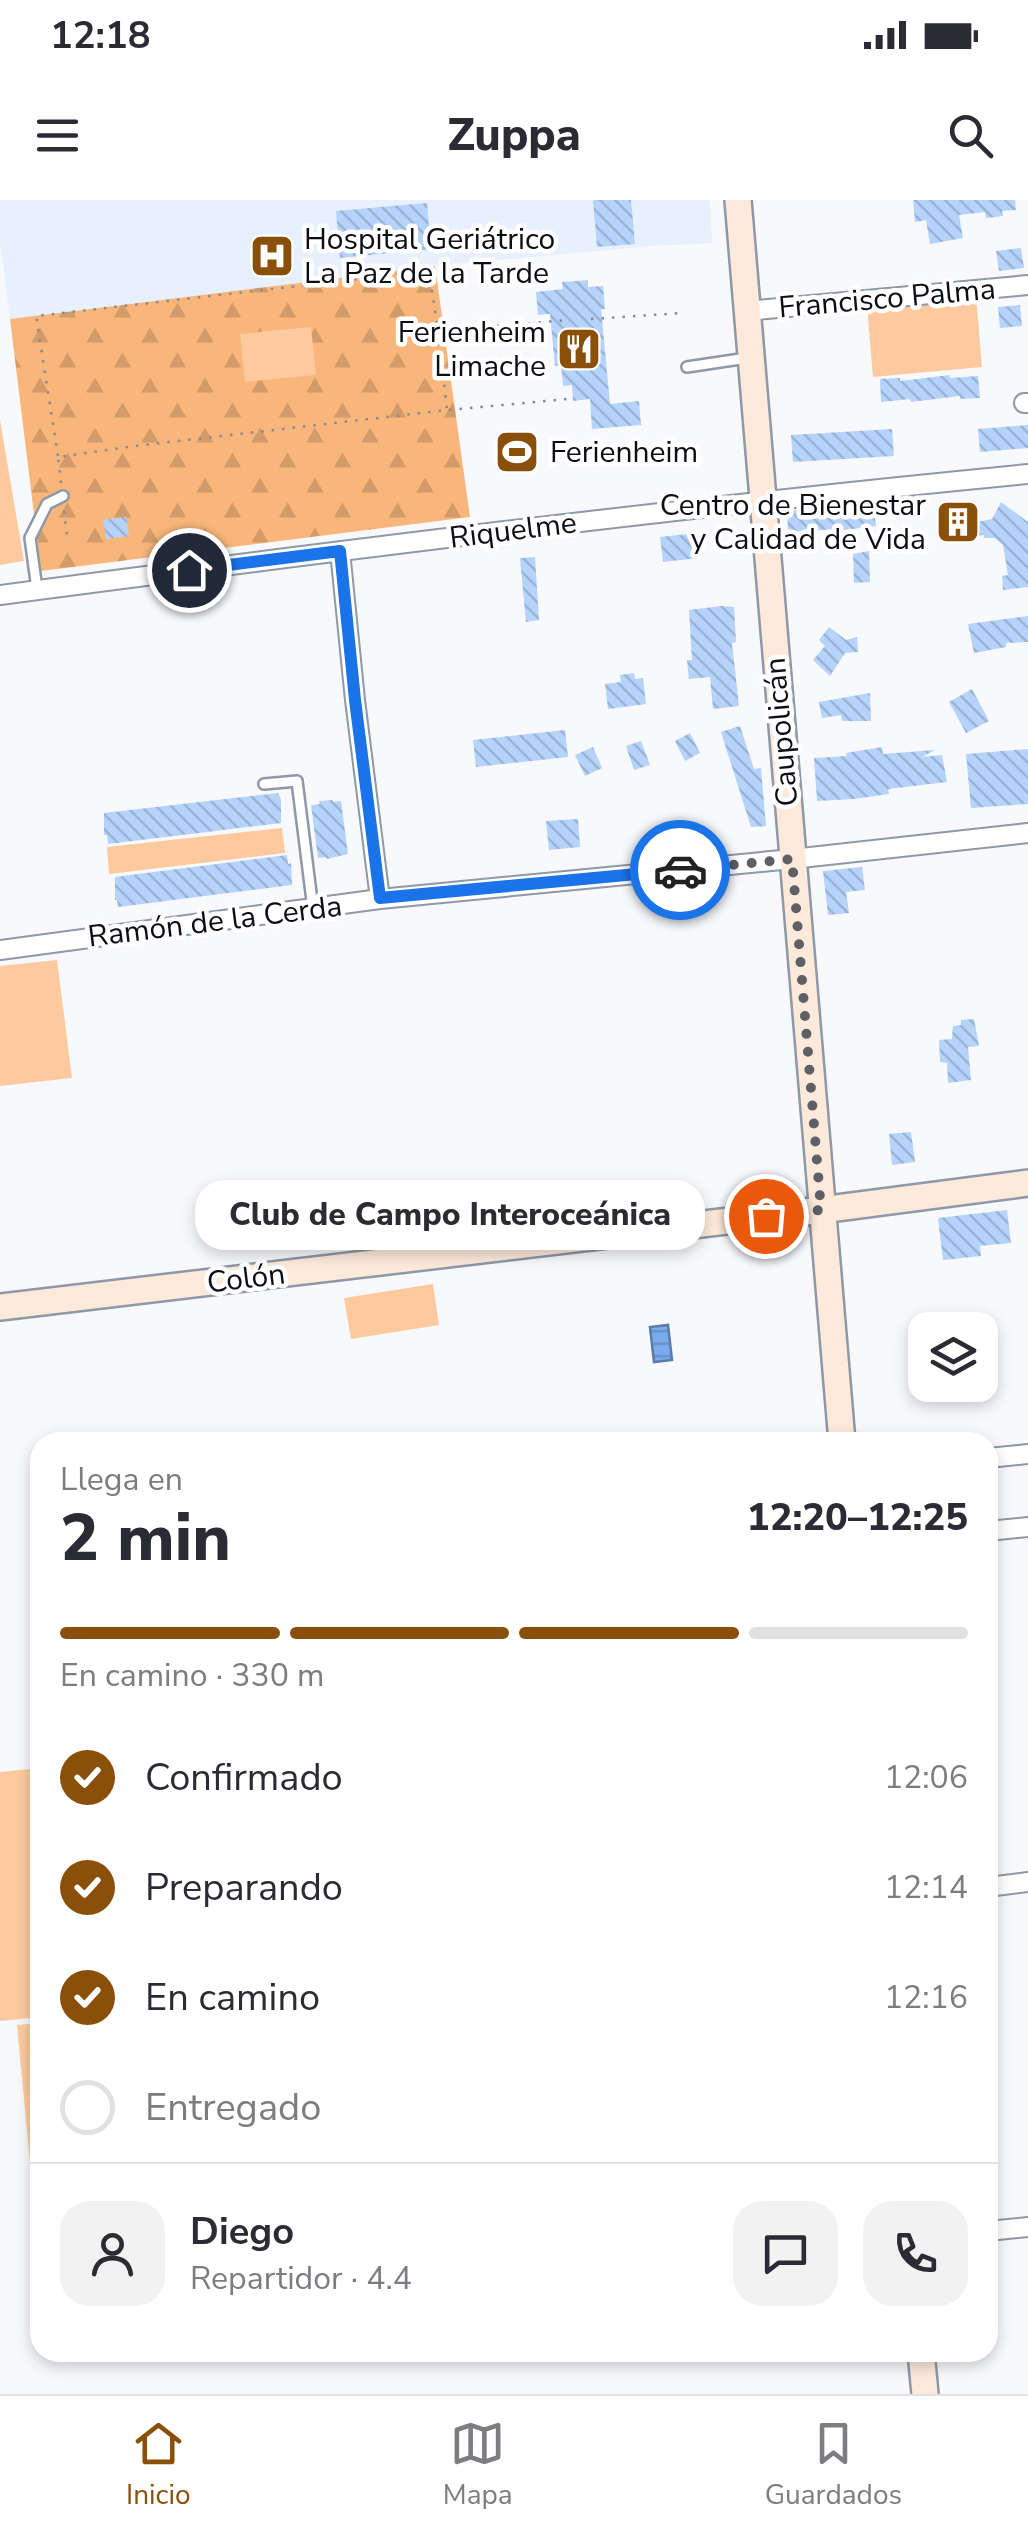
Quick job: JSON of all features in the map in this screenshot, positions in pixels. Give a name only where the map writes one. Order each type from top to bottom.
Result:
[{"type":"street","name":"Caupolicán","points":[[738,200],[841,1432]]},
{"type":"street","name":"Francisco Palma","points":[[746,312],[1028,285]]},
{"type":"street","name":"Riquelme","points":[[0,595],[762,500],[1028,474]]},
{"type":"street","points":[[340,551],[380,898]]},
{"type":"street","name":"Ramón de la Cerda","points":[[0,950],[380,898],[1028,833]]},
{"type":"street","name":"Colón","points":[[0,1307],[1028,1183]]},
{"type":"street","points":[[998,1457],[1028,1454]]},
{"type":"street","points":[[998,1530],[1028,1526]]},
{"type":"street","points":[[998,1885],[1028,1882]]},
{"type":"street","points":[[998,2230],[1028,2226]]},
{"type":"street","points":[[923,2362],[925,2394]]},
{"type":"lane","points":[[687,367],[750,358]]},
{"type":"lane","points":[[38,590],[30,538],[48,504],[62,496]]},
{"type":"lane","points":[[264,784],[297,781],[313,909]]},
{"type":"path","points":[[67,535],[36,316],[429,272],[447,410]]},
{"type":"path","points":[[591,319],[682,313]]},
{"type":"path","points":[[438,331],[568,320]]},
{"type":"path","points":[[58,458],[135,446],[567,399]]},
{"type":"shaded area","name":"Hospital Geriátrico La Paz de la Tarde","points":[[0,200],[710,200],[712,243],[435,266],[10,319],[0,243]]},
{"type":"shaded area","points":[[976,296],[982,367],[873,377],[867,306]]},
{"type":"shaded area","points":[[311,327],[316,375],[245,382],[240,334]]},
{"type":"shaded area","points":[[0,420],[24,561],[0,565]]},
{"type":"shaded area","points":[[282,828],[285,853],[109,874],[107,847]]},
{"type":"shaded area","points":[[57,960],[72,1078],[0,1086],[0,966]]},
{"type":"shaded area","points":[[433,1284],[439,1325],[351,1339],[344,1298]]},
{"type":"shaded area","points":[[30,1769],[30,2018],[0,2021],[0,1772]]},
{"type":"shaded area","points":[[30,2024],[30,2163],[17,2025]]},
{"type":"green space","points":[[435,266],[470,517],[41,571],[10,319]]},
{"type":"water","name":"Ferienheim","points":[[522,436],[527,466],[510,468],[506,439]]},
{"type":"water","points":[[668,1325],[672,1360],[654,1362],[650,1327]]},
{"type":"building","points":[[593,200],[631,200],[635,244],[597,247]]},
{"type":"building","points":[[913,200],[1015,200],[1016,210],[986,218],[985,212],[959,215],[963,238],[930,244],[926,220],[915,222]]},
{"type":"building","points":[[427,203],[431,249],[340,258],[336,211]]},
{"type":"building","points":[[1021,248],[1024,268],[999,271],[996,251]]},
{"type":"building","name":"Ferienheim Limache","points":[[588,280],[588,287],[603,286],[605,309],[601,309],[610,404],[639,401],[641,425],[592,429],[590,399],[573,401],[572,385],[563,386],[561,365],[555,366],[550,314],[538,315],[536,292],[563,289],[562,282]]},
{"type":"building","points":[[1020,305],[1022,326],[1000,328],[998,307]]},
{"type":"building","points":[[978,376],[980,398],[881,402],[880,379],[900,381]]},
{"type":"building","points":[[1028,425],[1028,448],[980,452],[978,429]]},
{"type":"building","points":[[892,429],[894,456],[793,462],[791,435]]},
{"type":"building","points":[[873,502],[876,526],[788,532],[787,511]]},
{"type":"building","points":[[1001,502],[1028,522],[1028,587],[1003,590],[1002,576],[1008,575],[1003,545],[995,538],[940,538],[939,531],[950,528],[949,507],[966,506],[967,524],[992,519]]},
{"type":"building","points":[[126,517],[129,536],[106,539],[103,520]]},
{"type":"building","points":[[696,533],[699,558],[663,562],[660,537]]},
{"type":"building","points":[[869,551],[870,582],[854,583],[853,554]]},
{"type":"building","points":[[535,557],[539,620],[526,622],[520,558]]},
{"type":"building","points":[[734,607],[736,642],[732,643],[739,706],[713,709],[710,677],[689,679],[689,610]]},
{"type":"building","points":[[1028,616],[1028,642],[1006,643],[1006,647],[974,653],[968,624]]},
{"type":"building","points":[[829,627],[846,640],[857,637],[858,652],[845,653],[830,676],[813,660],[825,646],[819,640]]},
{"type":"building","points":[[634,673],[635,679],[643,678],[646,704],[608,709],[605,684],[621,682],[620,675]]},
{"type":"building","points":[[972,689],[989,721],[966,733],[949,702]]},
{"type":"building","points":[[870,693],[871,721],[842,721],[841,715],[822,718],[819,702]]},
{"type":"building","points":[[740,726],[754,769],[761,768],[766,826],[751,827],[721,732]]},
{"type":"building","points":[[565,730],[568,757],[476,767],[473,740]]},
{"type":"building","points":[[690,733],[700,753],[685,761],[675,741]]},
{"type":"building","points":[[641,741],[650,765],[634,770],[626,746]]},
{"type":"building","points":[[593,747],[602,768],[585,776],[575,755]]},
{"type":"building","points":[[882,747],[883,754],[935,750],[922,757],[942,755],[947,782],[888,789],[889,794],[817,801],[814,758],[847,756],[846,753]]},
{"type":"building","points":[[1028,749],[1028,804],[971,808],[966,754]]},
{"type":"building","points":[[278,793],[281,823],[108,844],[104,835],[104,813]]},
{"type":"building","points":[[341,801],[348,854],[318,858],[311,805]]},
{"type":"building","points":[[578,819],[580,847],[549,850],[546,821]]},
{"type":"building","points":[[287,855],[292,885],[118,907],[115,900],[115,877]]},
{"type":"building","points":[[862,867],[865,890],[846,892],[849,913],[828,915],[823,871]]},
{"type":"building","points":[[974,1019],[979,1046],[968,1047],[971,1080],[948,1083],[947,1063],[940,1062],[939,1040],[952,1039],[953,1026],[961,1025],[961,1020]]},
{"type":"building","points":[[911,1132],[915,1162],[892,1165],[889,1134]]},
{"type":"building","points":[[1007,1210],[1011,1243],[980,1246],[981,1256],[943,1260],[938,1218]]},
{"type":"way so far","points":[[680,870],[792,859],[821,1210],[766,1216]]},
{"type":"place","name":"Hospital Geriátrico La Paz de la Tarde","points":[[272,256]]},
{"type":"place","name":"Ferienheim Limache","points":[[579,349]]},
{"type":"place","name":"Ferienheim","points":[[517,452]]},
{"type":"place","name":"Centro de Bienestar y Calidad de Vida","points":[[958,522]]},
{"type":"place","name":"Club de Campo Interoceánica","points":[[766,1216]]},
{"type":"route","points":[[189,570],[340,551],[380,898],[680,870]]}]
